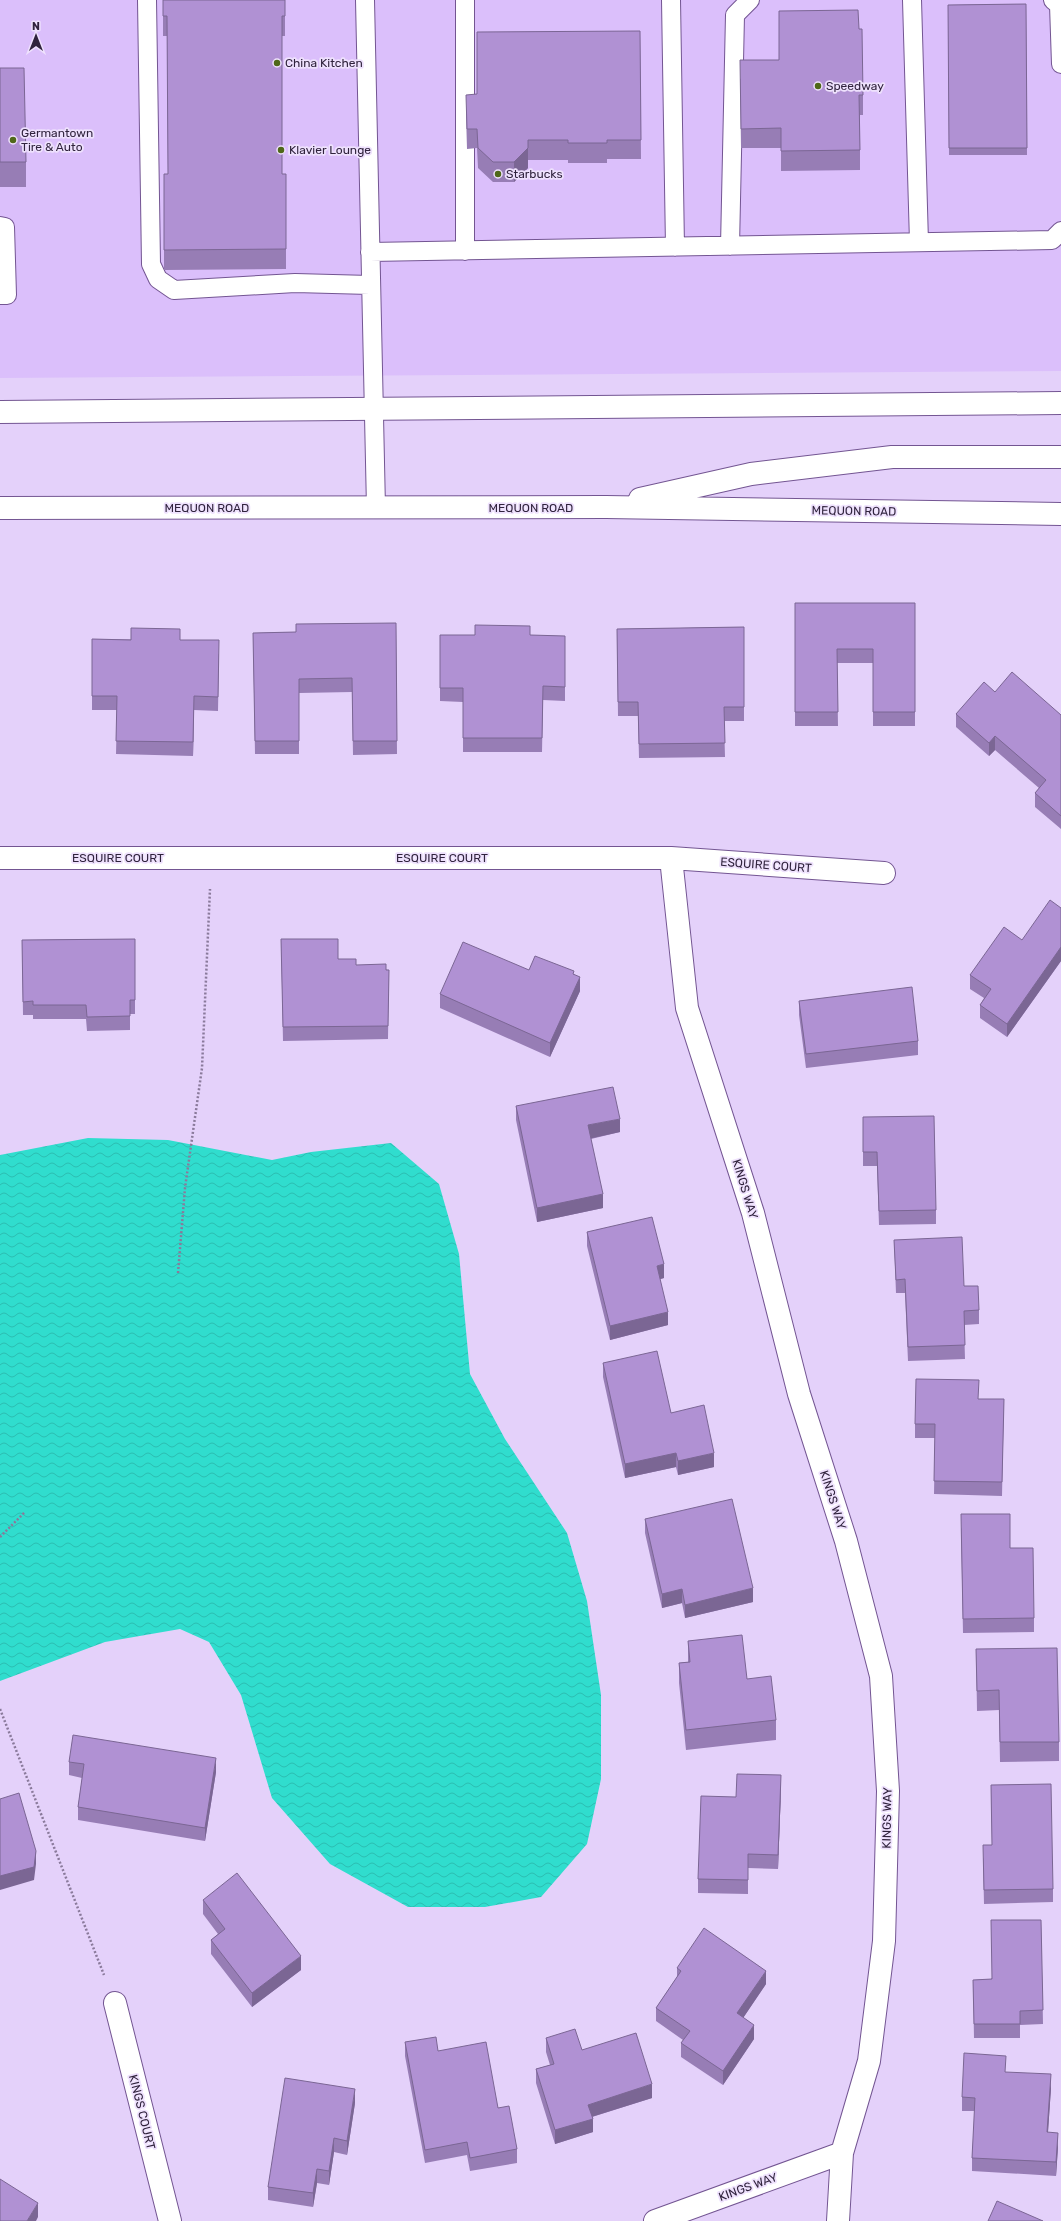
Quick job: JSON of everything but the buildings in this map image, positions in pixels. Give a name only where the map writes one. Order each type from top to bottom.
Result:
[{"type":"street","points":[[0,412],[1061,403]]},
{"type":"street","points":[[606,507],[751,474],[892,457],[1061,457]]},
{"type":"street","name":"MEQUON ROAD","points":[[0,508],[606,507],[1061,514]]},
{"type":"street","name":"ESQUIRE COURT","points":[[0,858],[671,858],[884,874]]},
{"type":"street","name":"KINGS WAY","points":[[671,858],[687,1008],[753,1213],[800,1394],[846,1541],[881,1676],[888,1791],[884,1941],[869,2061],[842,2153],[838,2221]]},
{"type":"street","name":"KINGS COURT","points":[[115,2003],[170,2221]]},
{"type":"street","name":"KINGS WAY","points":[[655,2221],[842,2153]]},
{"type":"lane","points":[[147,0],[151,264],[158,279],[174,290],[295,283],[370,285]]},
{"type":"lane","points":[[365,0],[376,508]]},
{"type":"lane","points":[[465,0],[465,251]]},
{"type":"lane","points":[[671,0],[675,247]]},
{"type":"lane","points":[[730,246],[735,15],[750,0]]},
{"type":"lane","points":[[912,0],[918,242]]},
{"type":"lane","points":[[1053,0],[1059,5],[1061,64]]},
{"type":"lane","points":[[0,226],[5,227],[7,295],[0,295]]},
{"type":"lane","points":[[370,252],[1052,240],[1061,231]]},
{"type":"path","points":[[178,1273],[185,1188],[202,1068],[212,858]]},
{"type":"path","points":[[0,1537],[25,1512]]},
{"type":"path","points":[[0,1709],[115,2003]]},
{"type":"shaded area","points":[[0,0],[1061,0],[1061,371],[0,378]]},
{"type":"water","points":[[88,1138],[168,1140],[272,1160],[311,1152],[391,1143],[439,1184],[459,1254],[470,1374],[505,1439],[567,1533],[587,1601],[601,1695],[601,1779],[587,1844],[541,1897],[485,1907],[408,1907],[330,1864],[272,1798],[241,1695],[209,1642],[180,1629],[105,1642],[0,1681],[0,1155]]},
{"type":"place","name":"China Kitchen","points":[[277,63]]},
{"type":"place","name":"Speedway","points":[[818,86]]},
{"type":"place","name":"Germantown Tire & Auto","points":[[13,140]]},
{"type":"place","name":"Klavier Lounge","points":[[281,150]]},
{"type":"place","name":"Starbucks","points":[[498,174]]}]
